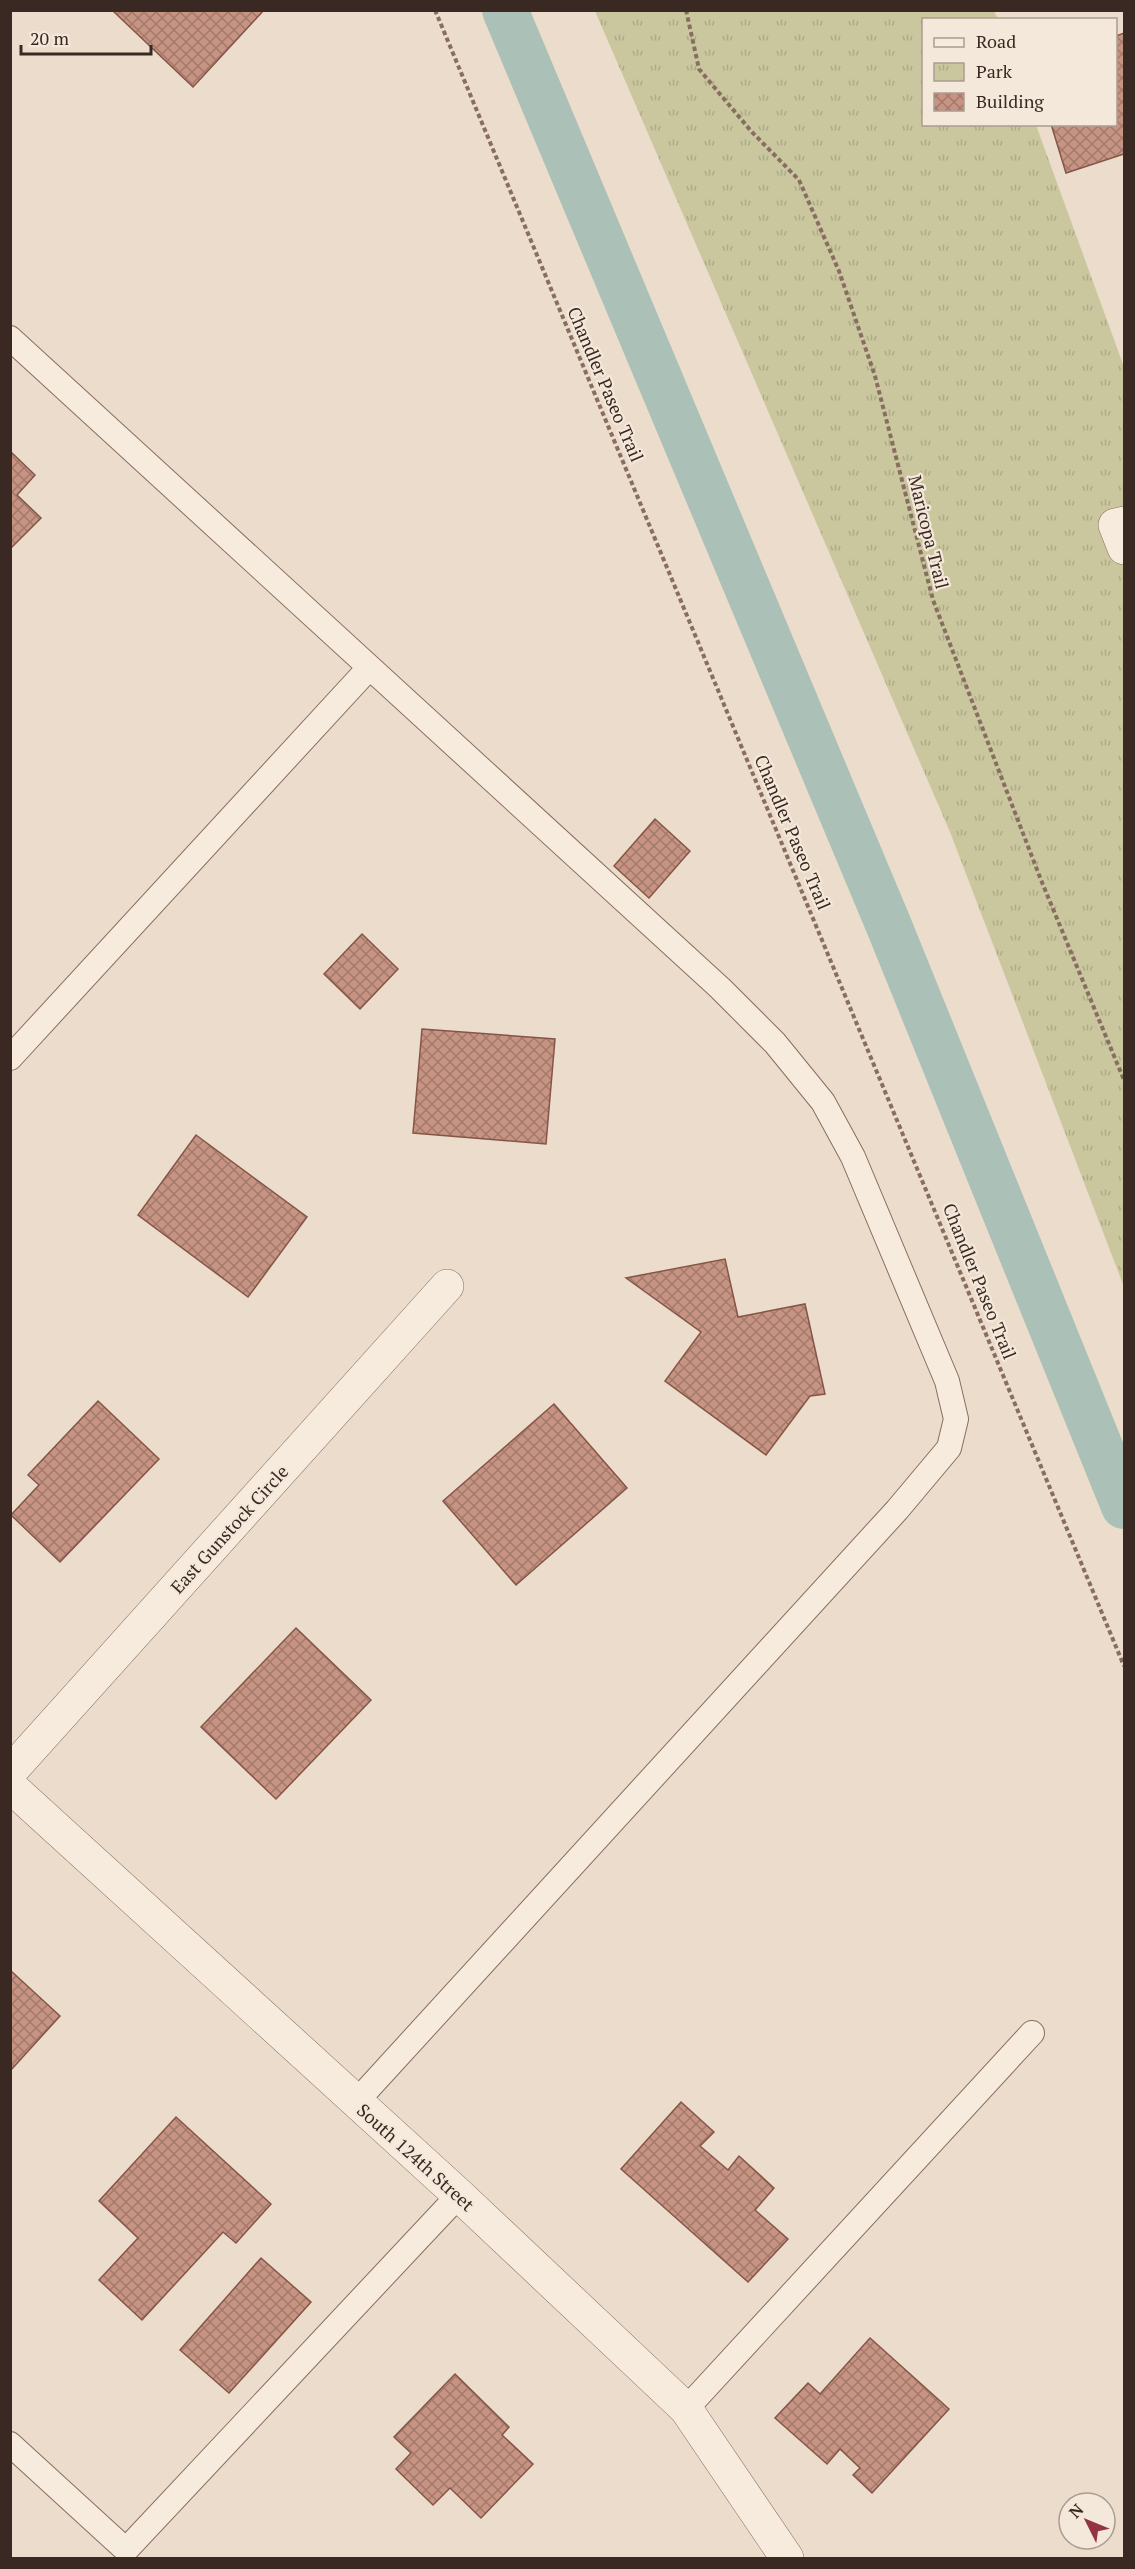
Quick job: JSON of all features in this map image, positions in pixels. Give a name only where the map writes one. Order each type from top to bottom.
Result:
[{"type":"street","name":"East Gunstock Circle","points":[[10,1772],[447,1286]]},
{"type":"street","name":"South 124th Street","points":[[10,1786],[459,2195],[686,2409],[787,2559]]},
{"type":"lane","points":[[10,338],[720,988],[776,1043],[823,1102],[853,1157],[946,1381],[956,1419],[949,1448],[897,1510],[356,2102]]},
{"type":"lane","points":[[10,1058],[369,668]]},
{"type":"lane","points":[[686,2409],[1032,2033]]},
{"type":"lane","points":[[10,2444],[126,2550],[459,2195]]},
{"type":"path","name":"Chandler Paseo Trail","points":[[435,10],[1125,1666]]},
{"type":"path","name":"Maricopa Trail","points":[[686,10],[699,69],[751,132],[799,180],[839,271],[875,376],[933,600],[1041,880],[1125,1080]]},
{"type":"green space","points":[[595,11],[994,11],[998,18],[922,18],[922,126],[1036,126],[1124,367],[1124,1287],[950,832]]},
{"type":"building","points":[[112,10],[264,10],[193,87]]},
{"type":"building","points":[[1124,33],[1124,154],[1066,173],[1052,126],[1117,126],[1117,36]]},
{"type":"building","points":[[10,451],[35,475],[17,495],[41,518],[10,549]]},
{"type":"building","points":[[655,819],[690,851],[649,898],[614,866]]},
{"type":"building","points":[[362,934],[398,969],[360,1009],[324,974]]},
{"type":"building","points":[[422,1029],[555,1039],[546,1144],[413,1133]]},
{"type":"building","points":[[196,1135],[307,1217],[248,1297],[138,1215]]},
{"type":"building","points":[[725,1259],[738,1317],[805,1304],[825,1394],[810,1396],[766,1455],[665,1381],[701,1332],[626,1278]]},
{"type":"building","points":[[98,1401],[159,1459],[60,1562],[11,1515],[39,1485],[28,1475]]},
{"type":"building","points":[[554,1404],[627,1488],[516,1585],[443,1501]]},
{"type":"building","points":[[296,1628],[371,1700],[276,1799],[201,1727]]},
{"type":"building","points":[[10,1970],[60,2016],[10,2071]]},
{"type":"building","points":[[681,2102],[714,2132],[700,2146],[728,2170],[739,2156],[774,2188],[755,2210],[788,2239],[748,2282],[621,2169]]},
{"type":"building","points":[[176,2117],[271,2204],[236,2243],[223,2232],[142,2320],[99,2280],[138,2238],[99,2201]]},
{"type":"building","points":[[261,2258],[311,2302],[229,2393],[180,2350]]},
{"type":"building","points":[[870,2338],[949,2409],[872,2493],[853,2475],[860,2468],[840,2449],[827,2464],[775,2418],[808,2383],[820,2394]]},
{"type":"building","points":[[455,2374],[509,2427],[502,2435],[533,2464],[481,2518],[450,2488],[433,2505],[396,2469],[411,2453],[394,2437]]},
{"type":"waterway","points":[[505,10],[889,926],[1124,1506]]}]
